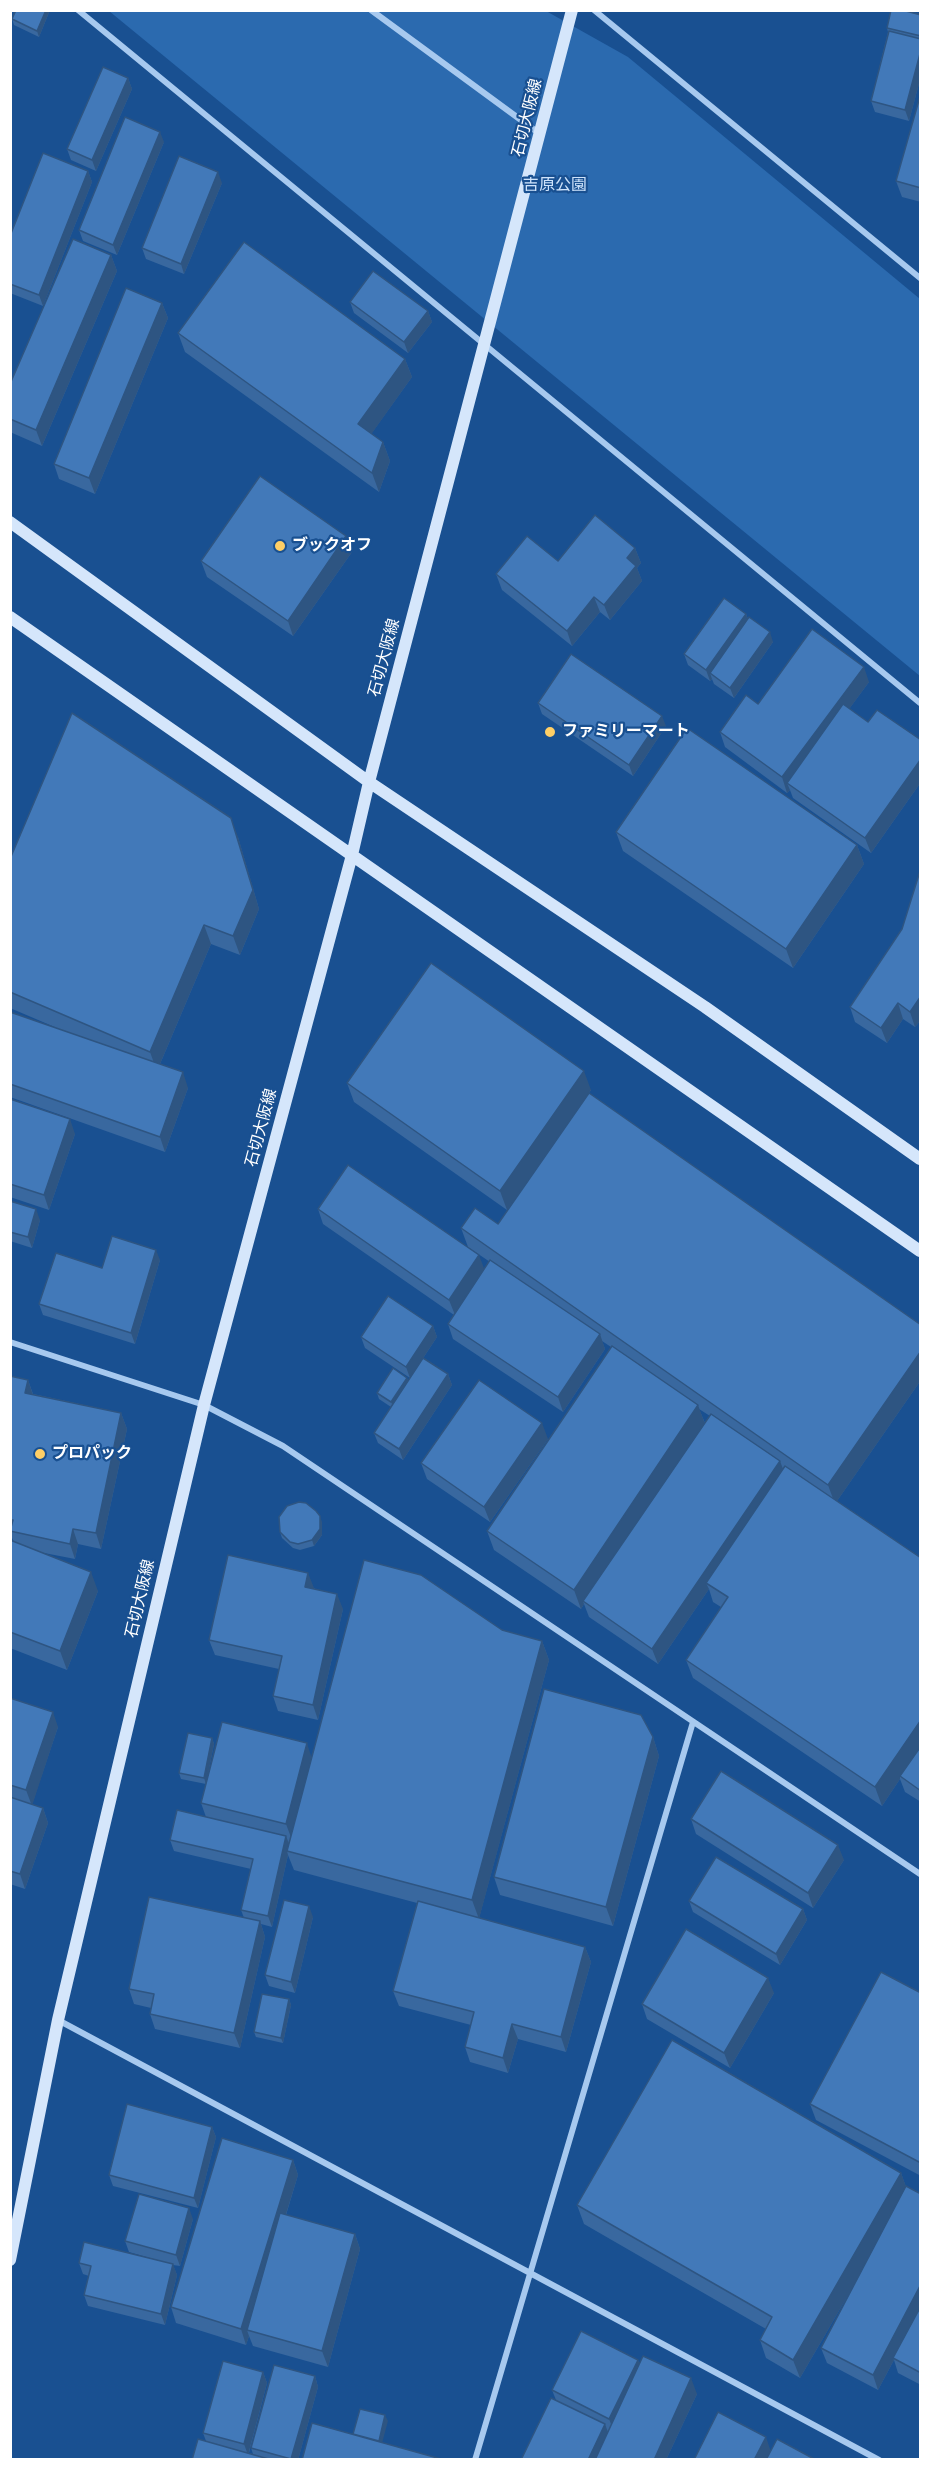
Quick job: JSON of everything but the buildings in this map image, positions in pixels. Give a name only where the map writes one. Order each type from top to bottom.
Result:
[{"type":"main road","name":"石切大阪線","points":[[10,2260],[58,2020],[204,1405],[352,855],[369,782],[572,10]]},
{"type":"main road","points":[[10,522],[369,782],[705,1007],[921,1159]]},
{"type":"main road","points":[[10,616],[921,1251]]},
{"type":"street","points":[[78,10],[921,703]]},
{"type":"street","points":[[371,10],[541,134]]},
{"type":"street","points":[[594,10],[921,278]]},
{"type":"street","points":[[10,1342],[204,1405],[283,1446],[921,1874]]},
{"type":"street","points":[[475,2460],[693,1722]]},
{"type":"street","points":[[58,2020],[879,2460]]},
{"type":"green space","name":"吉原公園","points":[[109,11],[546,11],[628,57],[920,299],[920,676]]},
{"type":"place","name":"ブックオフ","points":[[280,546]]},
{"type":"place","name":"ファミリーマート","points":[[550,732]]},
{"type":"place","name":"プロパック","points":[[40,1454]]}]
